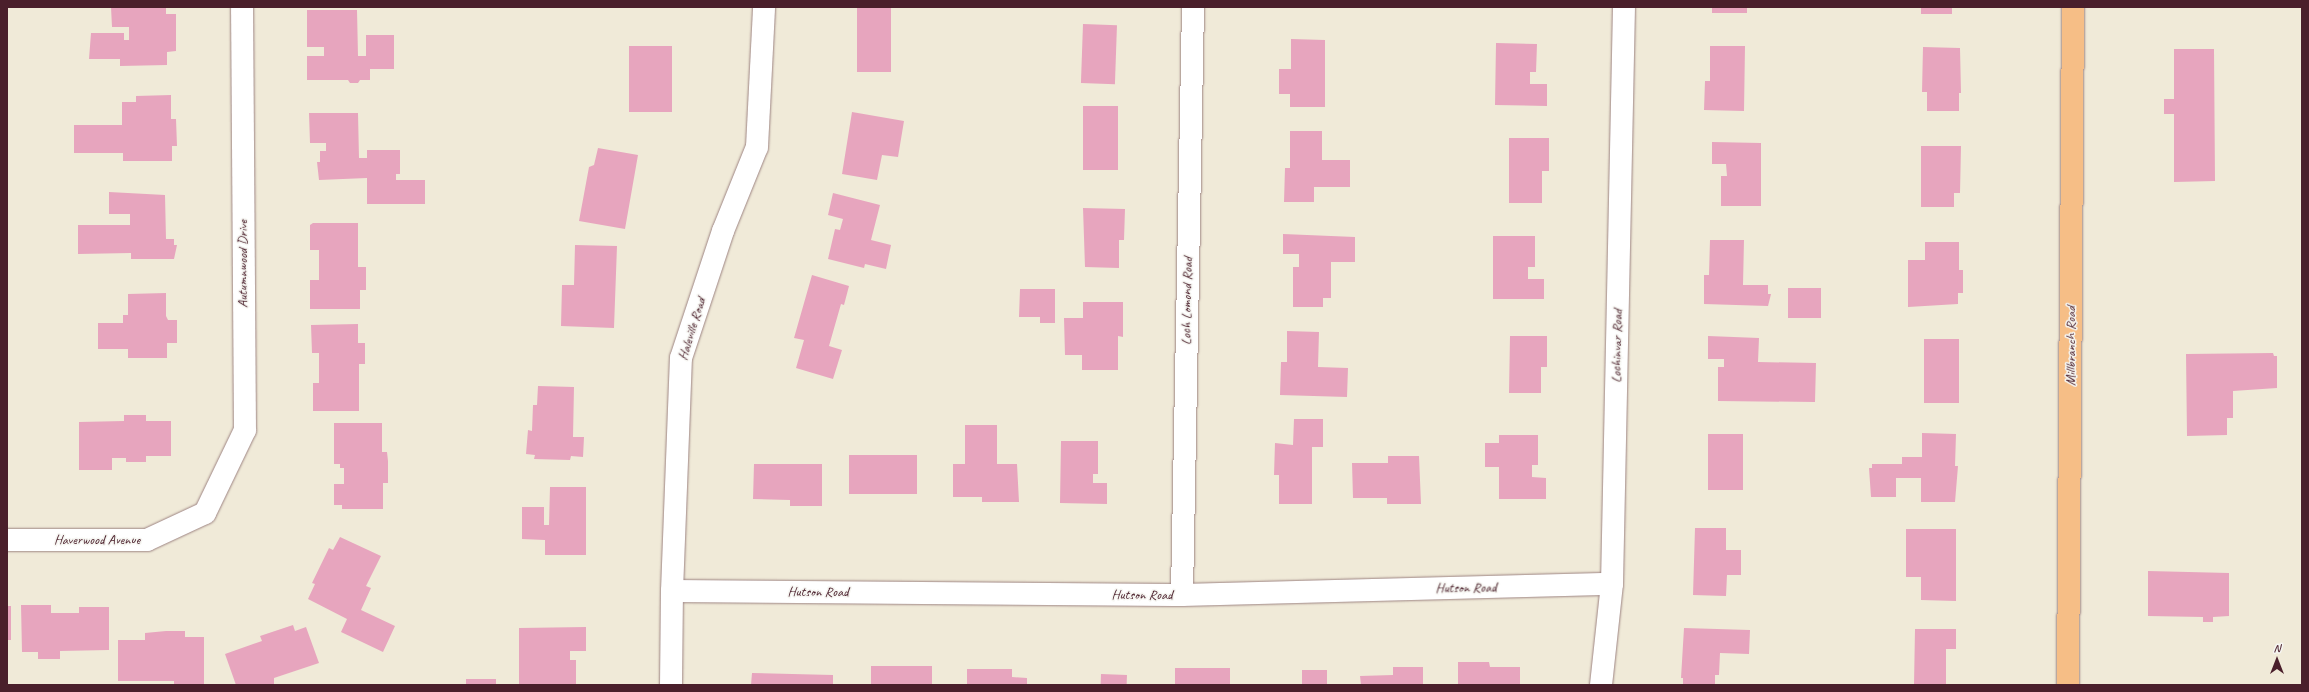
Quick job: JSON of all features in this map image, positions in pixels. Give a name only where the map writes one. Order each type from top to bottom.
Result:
[{"type":"main road","name":"Millbranch Road","points":[[2068,685],[2073,7]]},
{"type":"street","name":"Autumnwood Drive","points":[[206,513],[245,430],[242,7]]},
{"type":"street","name":"Haleville Road","points":[[671,685],[672,591],[681,358],[723,231],[757,147],[764,7]]},
{"type":"street","name":"Loch Lomond Road","points":[[1182,595],[1192,7]]},
{"type":"street","name":"Lochinvar Road","points":[[1601,685],[1612,584],[1624,7]]},
{"type":"street","name":"Haverwood Avenue","points":[[7,540],[147,540],[206,513]]},
{"type":"street","name":"Hutson Road","points":[[672,591],[1182,595],[1612,584]]},
{"type":"building","points":[[111,7],[166,7],[166,14],[176,14],[176,51],[167,52],[167,65],[120,66],[120,59],[89,59],[91,33],[124,33],[124,40],[129,40],[129,27],[112,27]]},
{"type":"building","points":[[857,7],[891,7],[891,72],[857,72]]},
{"type":"building","points":[[1712,7],[1747,7],[1747,13],[1712,13]]},
{"type":"building","points":[[1921,7],[1952,7],[1952,14],[1921,14]]},
{"type":"building","points":[[307,10],[357,10],[358,56],[366,56],[366,35],[394,35],[394,69],[370,69],[370,80],[360,80],[358,83],[350,83],[348,80],[307,80],[307,56],[324,56],[324,47],[307,47]]},
{"type":"building","points":[[1083,24],[1117,25],[1115,84],[1081,83]]},
{"type":"building","points":[[1291,39],[1325,40],[1325,107],[1290,107],[1290,94],[1279,94],[1279,69],[1291,69]]},
{"type":"building","points":[[1496,43],[1537,44],[1536,72],[1530,72],[1530,84],[1547,84],[1547,106],[1495,105]]},
{"type":"building","points":[[629,46],[672,46],[672,112],[629,112]]},
{"type":"building","points":[[1710,46],[1745,46],[1744,111],[1704,110],[1705,81],[1710,81]]},
{"type":"building","points":[[1923,47],[1960,48],[1961,93],[1959,93],[1959,111],[1927,111],[1927,92],[1922,92]]},
{"type":"building","points":[[2174,49],[2214,49],[2215,181],[2174,182],[2174,114],[2164,114],[2164,99],[2174,99]]},
{"type":"building","points":[[171,95],[171,119],[176,119],[177,146],[172,146],[172,161],[123,161],[123,153],[74,153],[74,125],[122,125],[122,102],[136,102],[136,96]]},
{"type":"building","points":[[1083,106],[1118,106],[1118,170],[1083,170]]},
{"type":"building","points":[[852,112],[904,121],[898,157],[882,155],[877,180],[842,174]]},
{"type":"building","points":[[309,113],[358,113],[359,158],[367,158],[367,150],[400,150],[400,174],[396,174],[396,180],[425,180],[425,204],[367,204],[367,178],[319,180],[317,162],[320,162],[320,151],[326,151],[326,143],[310,143]]},
{"type":"building","points":[[1290,131],[1322,131],[1322,160],[1350,160],[1350,187],[1314,187],[1314,202],[1284,202],[1285,168],[1290,168]]},
{"type":"building","points":[[1509,138],[1549,138],[1549,171],[1542,171],[1542,203],[1509,203]]},
{"type":"building","points":[[1712,142],[1761,143],[1761,206],[1721,206],[1721,176],[1727,176],[1726,164],[1712,164]]},
{"type":"building","points":[[1921,146],[1961,146],[1960,193],[1954,193],[1954,207],[1921,207]]},
{"type":"building","points":[[598,148],[638,155],[625,229],[579,221],[589,167],[594,165]]},
{"type":"building","points":[[109,192],[165,195],[166,239],[174,239],[174,245],[177,245],[174,259],[131,259],[131,253],[78,254],[78,225],[130,225],[130,214],[109,214]]},
{"type":"building","points":[[833,193],[880,205],[871,240],[891,245],[886,269],[865,264],[864,268],[828,259],[835,229],[840,230],[843,219],[828,215]]},
{"type":"building","points":[[1083,208],[1125,209],[1124,240],[1119,240],[1119,268],[1085,267]]},
{"type":"building","points":[[313,223],[358,223],[358,267],[366,267],[366,290],[360,290],[360,309],[310,309],[310,280],[319,280],[319,250],[310,250],[310,225]]},
{"type":"building","points":[[1283,234],[1355,237],[1355,262],[1331,262],[1331,298],[1323,298],[1323,307],[1293,307],[1293,267],[1299,267],[1299,254],[1283,254]]},
{"type":"building","points":[[1493,236],[1535,236],[1535,267],[1528,267],[1528,279],[1544,279],[1544,299],[1493,299]]},
{"type":"building","points":[[1710,240],[1744,240],[1743,285],[1768,285],[1768,294],[1771,294],[1768,306],[1704,304],[1704,275],[1709,275]]},
{"type":"building","points":[[1925,242],[1959,242],[1959,270],[1963,270],[1963,293],[1958,293],[1958,304],[1908,307],[1908,260],[1925,260]]},
{"type":"building","points":[[575,245],[617,246],[614,328],[561,326],[562,285],[574,285]]},
{"type":"building","points":[[812,275],[849,286],[844,305],[841,304],[829,346],[842,350],[833,379],[796,368],[804,340],[794,338]]},
{"type":"building","points":[[1788,288],[1821,288],[1821,318],[1788,318]]},
{"type":"building","points":[[1020,289],[1055,289],[1055,323],[1040,323],[1040,317],[1019,317]]},
{"type":"building","points":[[166,293],[166,316],[168,320],[177,320],[177,343],[167,343],[167,358],[128,358],[128,349],[98,349],[98,323],[123,323],[123,315],[128,315],[128,294]]},
{"type":"building","points":[[1083,302],[1123,302],[1123,337],[1118,336],[1118,370],[1082,370],[1082,355],[1065,355],[1064,318],[1083,318]]},
{"type":"building","points":[[358,324],[358,343],[365,343],[365,364],[359,364],[359,411],[313,411],[313,383],[319,383],[319,353],[312,353],[311,325]]},
{"type":"building","points":[[1287,331],[1319,332],[1318,367],[1348,368],[1347,397],[1280,395],[1281,362],[1287,362]]},
{"type":"building","points":[[1510,336],[1547,336],[1547,367],[1541,367],[1541,393],[1509,393]]},
{"type":"building","points":[[1708,336],[1759,338],[1758,362],[1816,363],[1815,402],[1718,401],[1718,367],[1724,367],[1724,359],[1708,359]]},
{"type":"building","points":[[1924,339],[1959,339],[1959,403],[1924,403]]},
{"type":"building","points":[[2273,353],[2274,356],[2277,356],[2277,388],[2233,391],[2233,418],[2227,418],[2227,435],[2187,436],[2186,354]]},
{"type":"building","points":[[538,386],[574,387],[573,437],[584,437],[583,457],[571,456],[570,460],[534,459],[535,455],[526,454],[528,430],[532,431],[533,405],[537,405]]},
{"type":"building","points":[[124,415],[146,415],[146,421],[171,421],[171,456],[146,456],[146,462],[126,462],[126,458],[112,458],[112,470],[79,470],[79,422],[124,421]]},
{"type":"building","points":[[1294,419],[1323,419],[1323,447],[1312,447],[1312,504],[1279,504],[1279,475],[1274,475],[1275,443],[1293,445]]},
{"type":"building","points":[[334,423],[382,423],[382,452],[387,452],[388,461],[388,483],[383,483],[383,509],[342,509],[342,505],[334,505],[334,484],[344,484],[344,468],[340,468],[340,464],[334,464]]},
{"type":"building","points":[[965,425],[997,425],[997,464],[1017,464],[1019,502],[982,502],[982,497],[953,497],[953,464],[965,464]]},
{"type":"building","points":[[1922,433],[1956,434],[1955,466],[1958,466],[1955,502],[1921,502],[1921,478],[1896,478],[1896,497],[1871,497],[1869,468],[1872,468],[1872,464],[1902,464],[1902,457],[1922,457]]},
{"type":"building","points":[[1708,434],[1743,434],[1743,490],[1708,490]]},
{"type":"building","points":[[1499,435],[1538,435],[1538,465],[1532,465],[1532,477],[1546,478],[1546,499],[1499,499],[1499,467],[1485,467],[1485,443],[1499,443]]},
{"type":"building","points":[[1061,441],[1098,441],[1098,474],[1093,474],[1093,483],[1107,483],[1107,504],[1060,503]]},
{"type":"building","points":[[849,455],[917,455],[917,494],[849,494]]},
{"type":"building","points":[[1388,456],[1419,456],[1421,504],[1387,504],[1387,498],[1353,498],[1352,463],[1388,463]]},
{"type":"building","points":[[754,464],[822,464],[822,506],[790,506],[790,500],[753,499]]},
{"type":"building","points":[[550,487],[586,487],[586,555],[545,555],[545,540],[522,539],[522,507],[544,507],[544,525],[549,525]]},
{"type":"building","points":[[1695,528],[1726,528],[1726,550],[1741,550],[1741,575],[1727,575],[1726,596],[1693,595]]},
{"type":"building","points":[[1906,529],[1956,529],[1956,601],[1921,600],[1921,577],[1906,577]]},
{"type":"building","points":[[340,537],[381,556],[366,586],[371,588],[361,610],[395,626],[383,652],[341,632],[347,619],[308,599],[315,584],[312,583],[329,548],[333,550]]},
{"type":"building","points":[[2148,571],[2229,573],[2229,616],[2213,617],[2213,622],[2203,622],[2203,617],[2148,616]]},
{"type":"building","points":[[21,605],[51,605],[51,613],[79,613],[79,607],[109,607],[109,650],[60,651],[60,659],[38,659],[38,652],[22,652]]},
{"type":"building","points":[[7,606],[11,606],[11,640],[7,640]]},
{"type":"building","points":[[293,625],[295,631],[306,627],[319,663],[274,678],[274,685],[236,685],[225,654],[262,641],[260,636]]},
{"type":"building","points":[[586,627],[586,651],[570,651],[570,660],[576,660],[576,685],[519,685],[519,628]]},
{"type":"building","points":[[1684,628],[1750,630],[1749,654],[1720,653],[1719,675],[1715,675],[1715,685],[1683,685],[1683,678],[1681,678]]},
{"type":"building","points":[[1915,629],[1956,629],[1956,649],[1946,649],[1946,685],[1914,685]]},
{"type":"building","points":[[185,631],[185,637],[204,637],[204,685],[174,685],[174,681],[118,681],[118,640],[145,640],[145,633]]},
{"type":"building","points":[[1458,662],[1489,662],[1490,667],[1520,667],[1520,685],[1458,685]]},
{"type":"building","points":[[871,666],[932,666],[932,685],[871,685]]},
{"type":"building","points":[[1393,667],[1423,667],[1423,685],[1361,685],[1360,676],[1393,675]]},
{"type":"building","points":[[1175,668],[1230,668],[1230,685],[1175,685]]},
{"type":"building","points":[[967,669],[1012,669],[1012,677],[1027,678],[1027,685],[967,685]]},
{"type":"building","points":[[1302,670],[1327,670],[1327,685],[1302,685]]},
{"type":"building","points":[[752,673],[833,675],[833,685],[751,685]]},
{"type":"building","points":[[1101,674],[1127,675],[1127,685],[1101,685]]},
{"type":"building","points":[[466,679],[496,679],[496,685],[466,685]]}]
